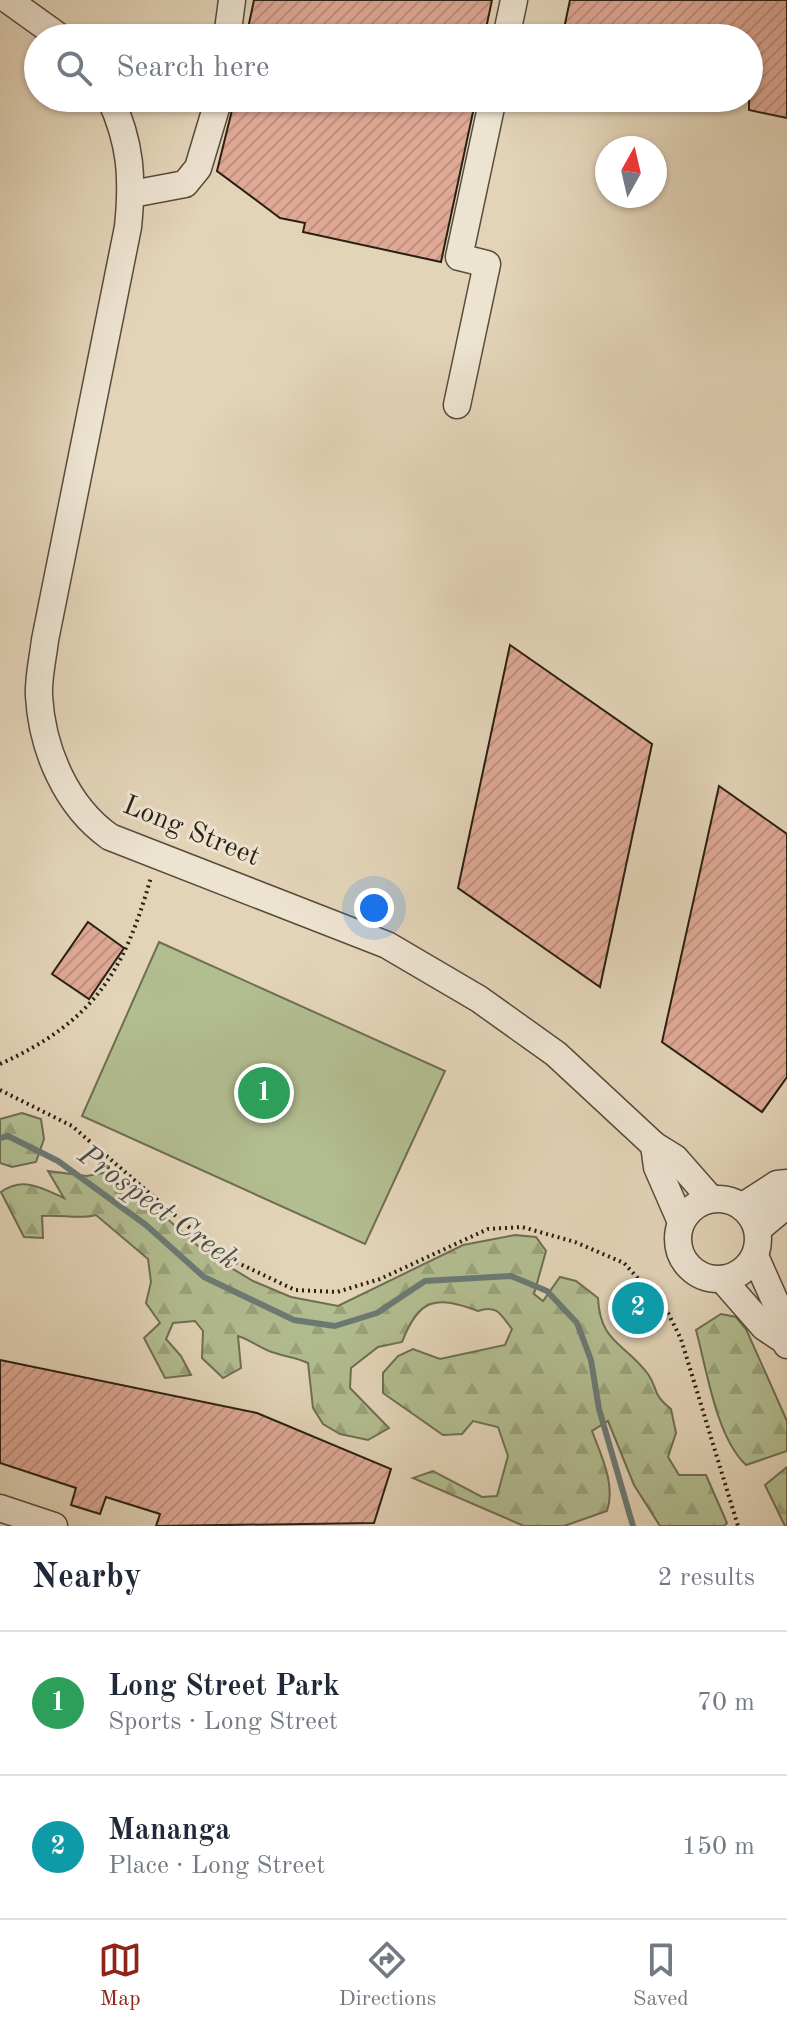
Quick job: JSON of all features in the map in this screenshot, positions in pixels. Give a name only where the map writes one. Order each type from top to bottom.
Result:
[{"type":"street","points":[[8,0],[41,24]]},
{"type":"street","points":[[229,24],[232,0]]},
{"type":"street","points":[[509,24],[514,0]]},
{"type":"street","name":"Long Street","points":[[116,112],[134,180],[128,227],[45,640],[39,694],[45,738],[63,784],[91,824],[110,837],[372,939],[479,999],[556,1054],[654,1145],[675,1158],[711,1199]]},
{"type":"street","points":[[132,194],[185,184],[198,168],[215,112]]},
{"type":"street","points":[[457,405],[487,264],[459,257],[490,112]]},
{"type":"street","points":[[654,1145],[657,1167],[681,1222],[679,1250],[685,1262],[695,1272],[722,1279],[764,1327],[786,1343]]},
{"type":"street","points":[[743,1206],[777,1184],[787,1183]]},
{"type":"street","points":[[681,1222],[697,1204],[711,1199],[732,1200],[743,1206],[758,1229],[755,1256],[747,1268],[722,1279]]},
{"type":"street","points":[[758,1229],[787,1205]]},
{"type":"street","points":[[755,1256],[783,1319],[786,1343]]},
{"type":"street","points":[[0,1508],[54,1526]]},
{"type":"path","points":[[0,1064],[56,1035],[88,1008],[136,931],[157,856]]},
{"type":"path","points":[[0,1090],[72,1126],[185,1224],[236,1262],[295,1290],[337,1292],[380,1279],[488,1229],[522,1227],[575,1242],[624,1263],[666,1309],[681,1339],[738,1526]]},
{"type":"green space","points":[[159,942],[445,1071],[365,1244],[82,1116]]},
{"type":"green space","points":[[22,1113],[41,1119],[44,1139],[36,1162],[12,1167],[0,1163],[0,1119]]},
{"type":"green space","points":[[48,1171],[87,1176],[113,1171],[205,1252],[253,1281],[291,1297],[338,1306],[463,1245],[515,1235],[536,1237],[546,1251],[534,1294],[543,1301],[560,1277],[576,1281],[598,1298],[603,1324],[609,1334],[648,1374],[658,1395],[671,1409],[676,1433],[668,1457],[679,1475],[706,1475],[727,1523],[724,1526],[660,1526],[634,1485],[608,1421],[592,1431],[609,1481],[607,1511],[564,1526],[524,1526],[413,1478],[433,1471],[482,1497],[497,1496],[508,1456],[498,1427],[473,1421],[462,1434],[443,1435],[383,1393],[383,1373],[398,1356],[413,1349],[440,1359],[505,1345],[512,1329],[494,1310],[478,1311],[451,1303],[431,1304],[415,1316],[402,1342],[378,1347],[351,1368],[350,1388],[389,1428],[368,1440],[340,1434],[323,1424],[313,1408],[308,1363],[270,1352],[238,1336],[241,1368],[223,1378],[202,1358],[203,1331],[195,1321],[173,1323],[166,1339],[181,1356],[191,1375],[165,1378],[144,1338],[160,1323],[146,1303],[151,1282],[148,1259],[96,1215],[42,1216],[43,1238],[24,1237],[1,1192],[25,1184],[64,1198]]},
{"type":"green space","points":[[721,1314],[736,1317],[746,1329],[787,1421],[787,1451],[746,1465],[727,1438],[720,1421],[696,1330]]},
{"type":"green space","points":[[787,1467],[787,1526],[785,1526],[765,1485]]},
{"type":"building","points":[[254,0],[492,0],[487,24],[249,24]]},
{"type":"building","points":[[570,0],[787,0],[787,118],[758,112],[763,112],[763,24],[565,24]]},
{"type":"building","points":[[232,112],[473,112],[441,262],[303,232],[305,223],[280,218],[217,171]]},
{"type":"building","points":[[510,645],[652,744],[600,987],[458,888]]},
{"type":"building","points":[[719,786],[787,834],[787,1077],[762,1112],[662,1042]]},
{"type":"building","points":[[88,922],[124,948],[89,999],[52,974]]},
{"type":"building","points":[[0,1360],[257,1413],[391,1469],[374,1523],[156,1526],[160,1514],[106,1497],[100,1514],[71,1505],[76,1488],[0,1463]]},
{"type":"waterway","name":"Prospect Creek","points":[[0,1138],[8,1136],[58,1161],[146,1225],[204,1277],[294,1320],[335,1326],[377,1313],[425,1281],[511,1276],[547,1291],[577,1323],[591,1360],[599,1409],[633,1526]]},
{"type":"place","name":"Long Street Park","points":[[264,1093]]},
{"type":"place","name":"Mananga","points":[[638,1308]]}]
